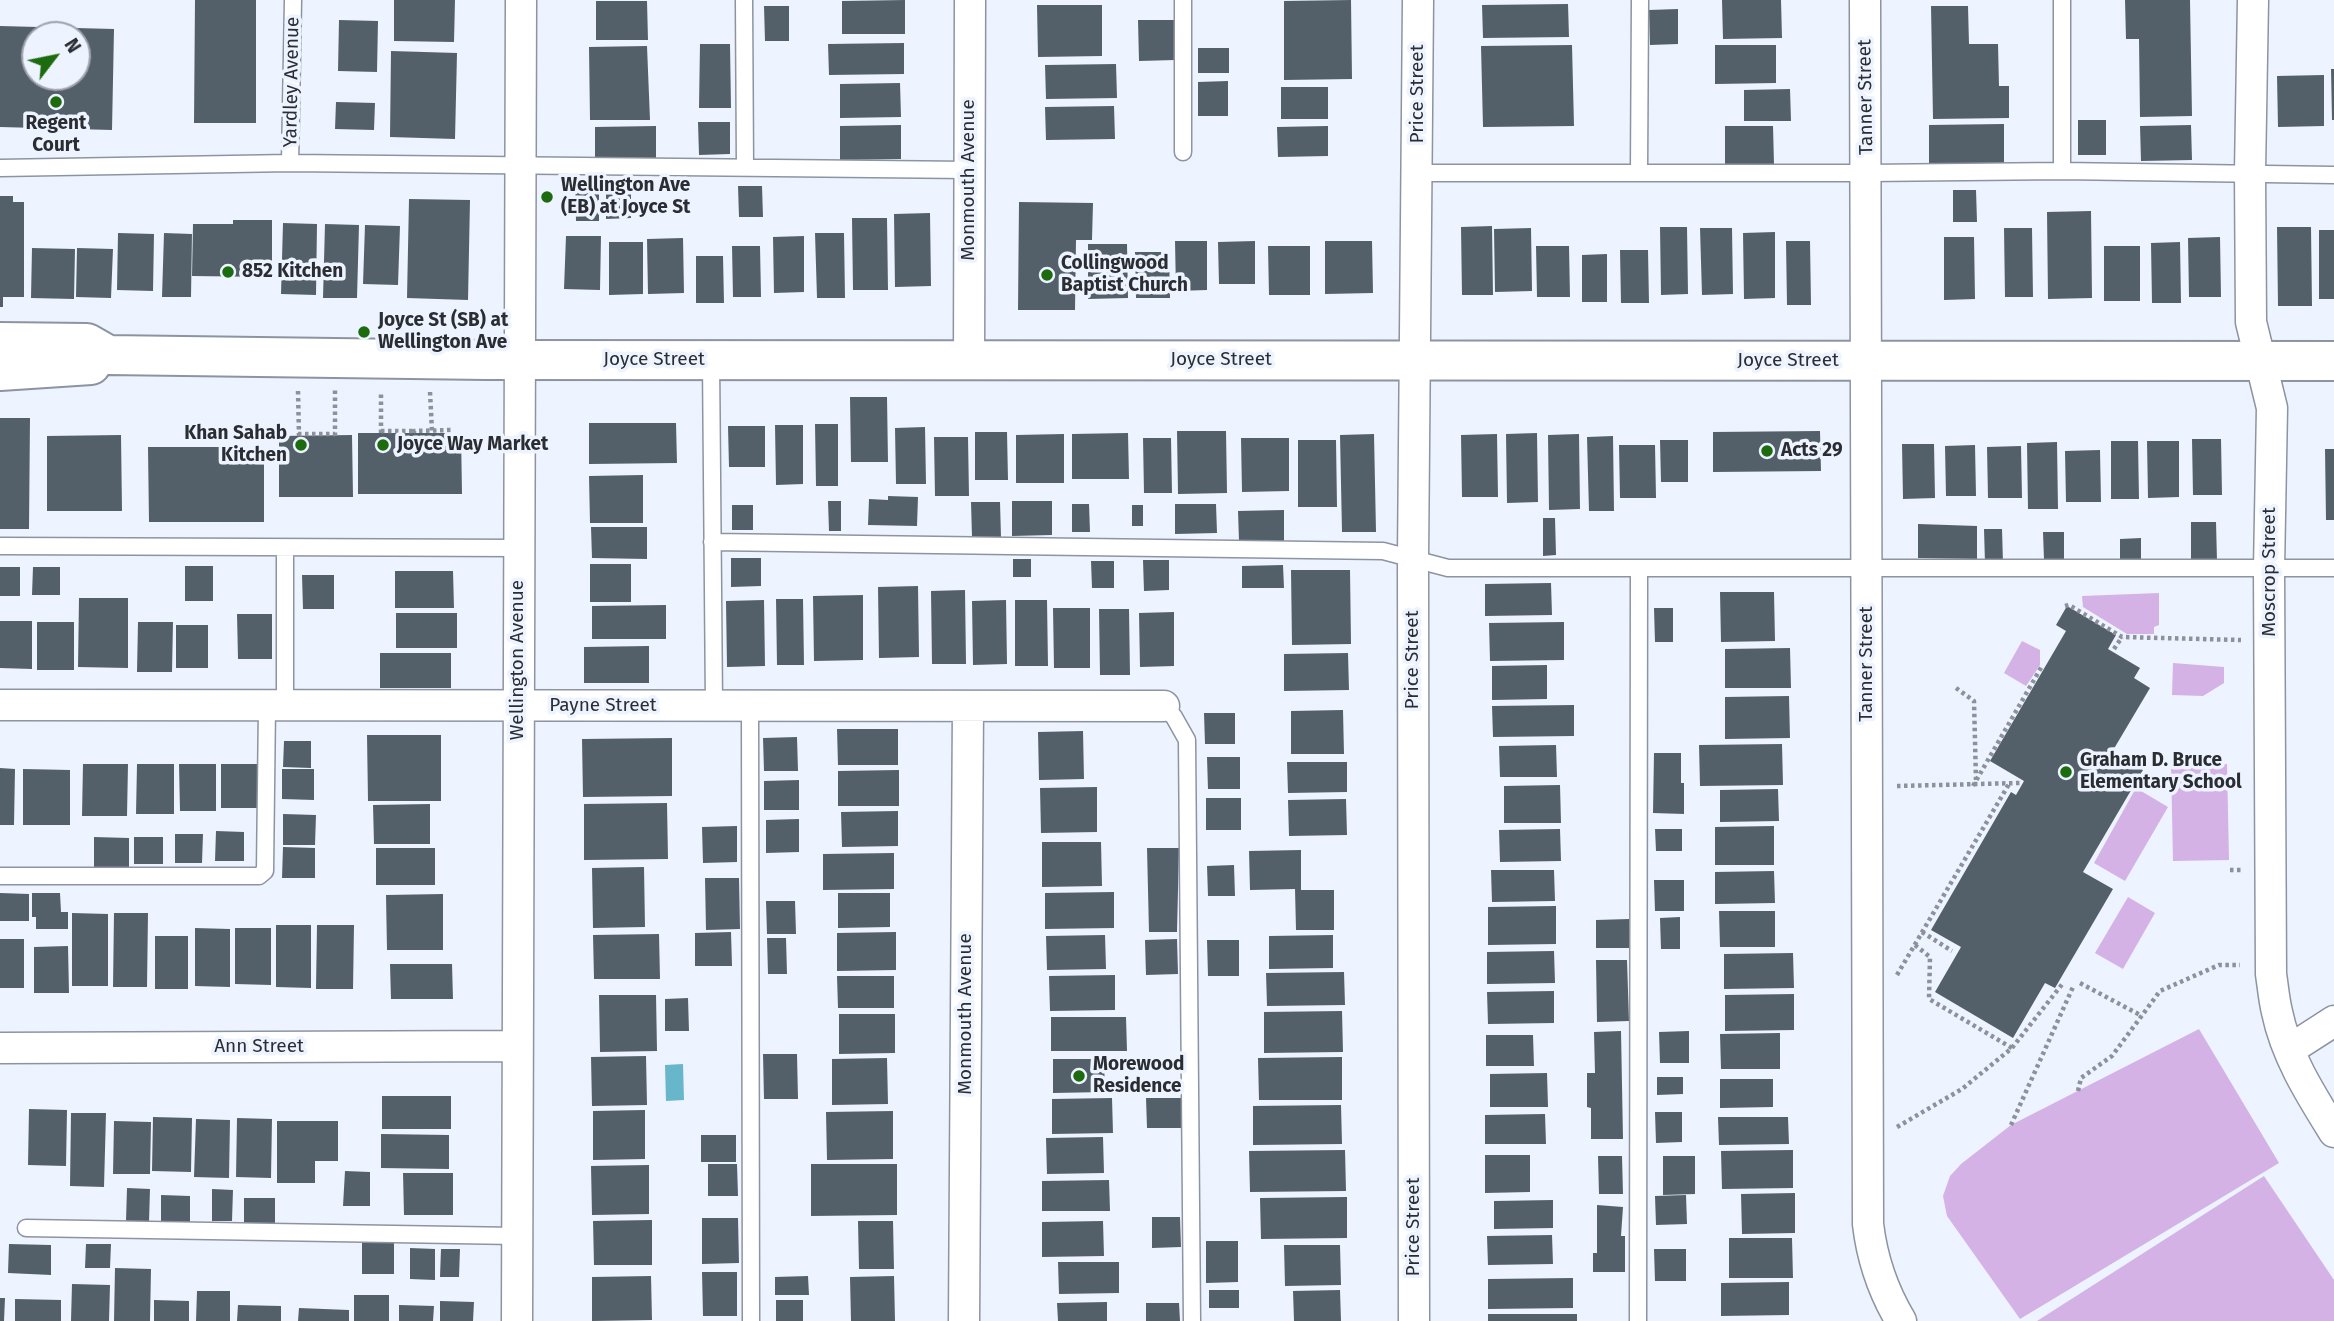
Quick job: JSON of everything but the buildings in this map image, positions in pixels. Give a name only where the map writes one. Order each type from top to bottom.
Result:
[{"type":"main road","name":"Joyce Street","points":[[0,342],[87,343],[108,355],[520,360],[2334,361]]},
{"type":"main road","name":"Joyce Street","points":[[0,371],[88,367],[108,355]]},
{"type":"street","name":"Wellington Avenue","points":[[517,1321],[521,0]]},
{"type":"street","name":"Monmouth Avenue","points":[[969,359],[970,0]]},
{"type":"street","name":"Price Street","points":[[1413,1321],[1413,558],[1418,0]]},
{"type":"street","name":"Tanner Street","points":[[1865,0],[1868,1224],[1871,1247],[1880,1277],[1901,1321]]},
{"type":"street","name":"Moscrop Street","points":[[2253,0],[2251,322],[2272,408],[2269,569],[2271,974],[2277,1013],[2289,1050],[2334,1132]]},
{"type":"street","name":"Payne Street","points":[[0,705],[1164,706]]},
{"type":"street","name":"Monmouth Avenue","points":[[964,1321],[968,706]]},
{"type":"street","points":[[2289,1050],[2334,1021]]},
{"type":"street","name":"Ann Street","points":[[0,1048],[517,1046]]},
{"type":"lane","name":"Yardley Avenue","points":[[290,163],[293,0]]},
{"type":"lane","points":[[744,0],[745,167]]},
{"type":"lane","points":[[1183,0],[1183,152]]},
{"type":"lane","points":[[1639,172],[1640,0]]},
{"type":"lane","points":[[2062,0],[2062,171]]},
{"type":"lane","points":[[0,168],[290,163],[969,170]]},
{"type":"lane","points":[[1418,173],[2062,171],[2334,175]]},
{"type":"lane","points":[[710,360],[714,705]]},
{"type":"lane","points":[[712,542],[1383,551],[1448,568],[2334,568]]},
{"type":"lane","points":[[0,546],[518,548]]},
{"type":"lane","points":[[0,876],[259,876],[265,871],[285,548]]},
{"type":"lane","points":[[1638,1321],[1639,568]]},
{"type":"lane","points":[[750,706],[751,1321]]},
{"type":"lane","points":[[1164,706],[1187,740],[1192,1321]]},
{"type":"lane","points":[[26,1228],[516,1236]]},
{"type":"path","points":[[298,391],[298,435],[335,435],[335,390]]},
{"type":"path","points":[[381,391],[381,432],[451,430],[451,433]]},
{"type":"path","points":[[430,391],[432,431]]},
{"type":"path","points":[[2065,606],[2069,604],[2122,637],[2241,640]]},
{"type":"path","points":[[2114,649],[2122,637]]},
{"type":"path","points":[[1975,783],[2042,666]]},
{"type":"path","points":[[1956,688],[1974,701],[1975,783]]},
{"type":"path","points":[[1897,786],[2020,783]]},
{"type":"path","points":[[1897,975],[2009,784]]},
{"type":"path","points":[[2230,870],[2241,870]]},
{"type":"path","points":[[1922,932],[1952,951]]},
{"type":"path","points":[[1914,945],[1930,957],[1929,999],[2012,1048]]},
{"type":"path","points":[[2078,1091],[2081,1078],[2112,1056],[2160,991],[2220,965],[2240,965]]},
{"type":"path","points":[[1897,1127],[1962,1089],[2012,1048],[2064,982]]},
{"type":"path","points":[[2080,983],[2141,1016]]},
{"type":"path","points":[[2011,1125],[2073,987]]},
{"type":"shaded area","points":[[2159,593],[2159,625],[2154,627],[2154,634],[2127,634],[2083,607],[2082,596]]},
{"type":"shaded area","points":[[2022,641],[2040,650],[2040,665],[2026,686],[2004,673]]},
{"type":"shaded area","points":[[2173,663],[2224,667],[2224,683],[2203,696],[2172,695]]},
{"type":"shaded area","points":[[2227,764],[2229,860],[2173,861],[2171,765]]},
{"type":"shaded area","points":[[2136,788],[2168,807],[2125,881],[2094,863]]},
{"type":"shaded area","points":[[2128,897],[2155,913],[2123,969],[2095,953]]},
{"type":"shaded area","points":[[2199,1029],[2279,1163],[2020,1319],[1947,1216],[1943,1196],[1950,1176],[1961,1164],[2011,1125]]},
{"type":"shaded area","points":[[2264,1176],[2334,1280],[2334,1321],[2037,1321]]},
{"type":"water","points":[[683,1064],[684,1100],[666,1101],[665,1065]]},
{"type":"place","name":"Regent Court","points":[[56,102]]},
{"type":"place","name":"Wellington Ave (EB) at Joyce St","points":[[547,197]]},
{"type":"place","name":"852 Kitchen","points":[[228,272]]},
{"type":"place","name":"Collingwood Baptist Church","points":[[1047,275]]},
{"type":"place","name":"Joyce St (SB) at Wellington Ave","points":[[364,332]]},
{"type":"place","name":"Khan Sahab Kitchen","points":[[301,445]]},
{"type":"place","name":"Joyce Way Market","points":[[383,445]]},
{"type":"place","name":"Acts 29","points":[[1767,451]]},
{"type":"place","name":"Graham D. Bruce Elementary School","points":[[2066,772]]},
{"type":"place","name":"Morewood Residence","points":[[1079,1076]]}]
